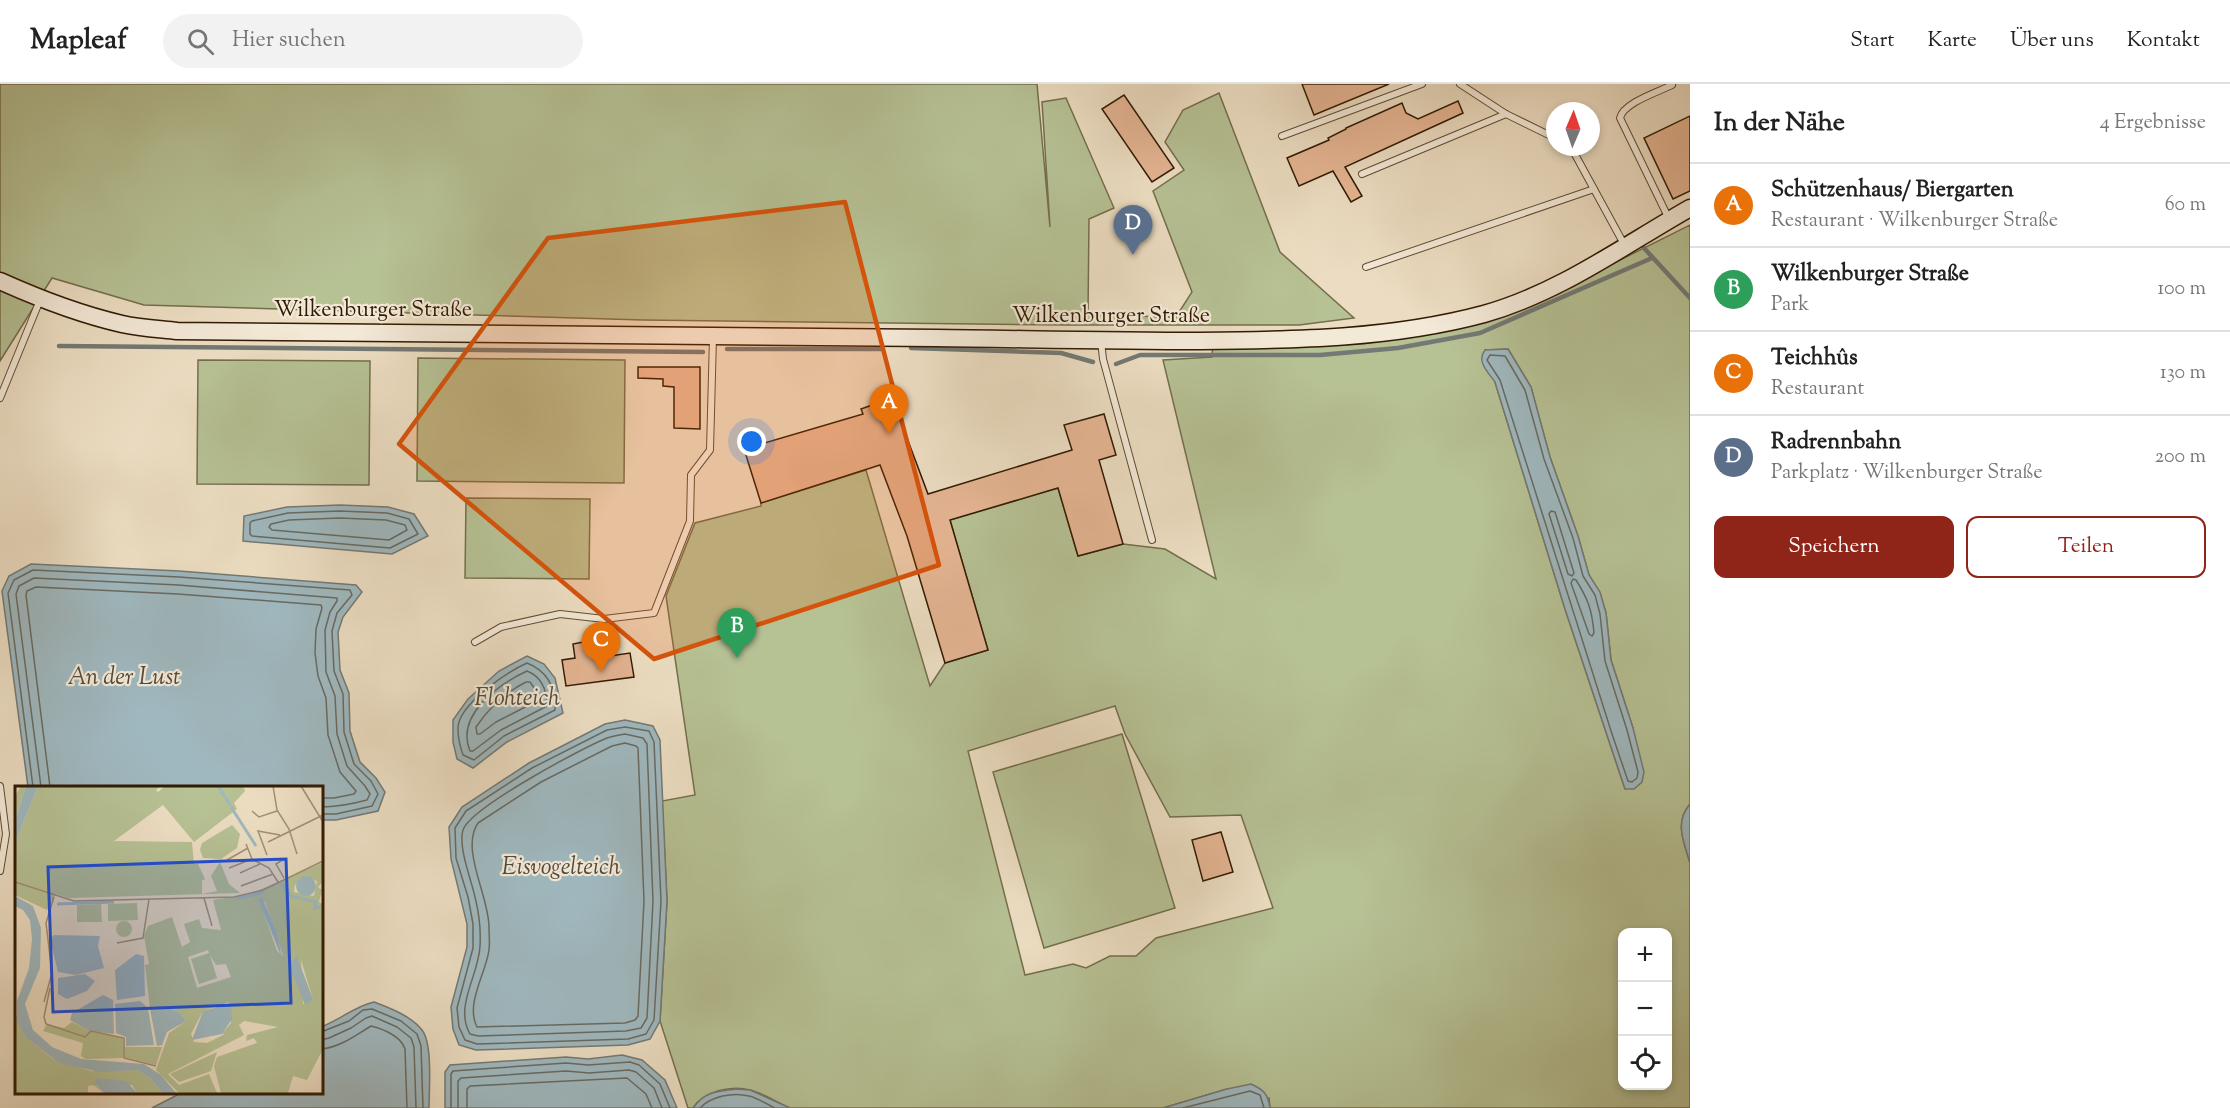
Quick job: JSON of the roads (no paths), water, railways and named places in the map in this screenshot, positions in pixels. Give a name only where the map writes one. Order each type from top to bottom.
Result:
[{"type":"main road","name":"Wilkenburger Straße","points":[[0,281],[82,314],[124,324],[177,331],[1310,340],[1424,327],[1483,314],[1519,303],[1580,273],[1690,208]]},
{"type":"lane","points":[[1282,136],[1422,84]]},
{"type":"lane","points":[[1460,84],[1506,114],[1546,134]]},
{"type":"lane","points":[[1670,220],[1620,118],[1621,113],[1631,104],[1672,85]]},
{"type":"lane","points":[[1362,174],[1506,114]]},
{"type":"lane","points":[[1576,156],[1625,246]]},
{"type":"lane","points":[[1366,267],[1594,189]]},
{"type":"lane","points":[[0,398],[40,299]]},
{"type":"lane","points":[[476,642],[501,627],[560,614],[604,619],[654,613],[690,521],[691,475],[710,450],[713,336]]},
{"type":"lane","points":[[1101,340],[1103,359],[1152,540]]},
{"type":"lane","points":[[0,786],[6,834],[0,871]]},
{"type":"water","points":[[1508,349],[1531,387],[1550,457],[1589,575],[1600,592],[1606,613],[1611,660],[1633,728],[1644,772],[1642,782],[1634,789],[1625,789],[1565,609],[1495,382],[1482,362],[1485,350]]},
{"type":"water","points":[[340,505],[388,507],[414,514],[428,536],[392,554],[243,541],[244,516],[287,507]]},
{"type":"water","name":"An der Lust","points":[[31,564],[179,571],[356,585],[362,592],[343,617],[338,632],[340,670],[349,693],[350,731],[360,762],[376,778],[385,792],[378,811],[336,820],[322,820],[322,786],[28,786],[2,591],[9,576]]},
{"type":"water","name":"Flohteich","points":[[527,656],[544,664],[555,678],[563,713],[507,742],[473,768],[457,759],[453,742],[453,720],[468,699],[499,671]]},
{"type":"water","name":"Eisvogelteich","points":[[625,720],[653,726],[660,740],[667,901],[660,1021],[650,1039],[628,1045],[476,1050],[459,1045],[453,1029],[451,1007],[467,947],[467,924],[451,859],[449,827],[462,807],[529,763],[605,724]]},
{"type":"water","points":[[1690,804],[1690,863],[1681,825],[1685,811]]},
{"type":"water","points":[[374,1002],[406,1017],[422,1030],[428,1046],[430,1068],[429,1108],[152,1108],[181,1093],[322,1093],[322,1027]]},
{"type":"water","points":[[622,1055],[642,1060],[665,1080],[677,1108],[445,1108],[445,1072],[450,1065],[566,1057],[588,1059]]},
{"type":"water","points":[[1251,1084],[1265,1093],[1270,1108],[1163,1108],[1227,1089]]},
{"type":"water","points":[[736,1089],[750,1090],[790,1108],[693,1108],[706,1095]]},
{"type":"waterway","points":[[1644,248],[1690,298]]},
{"type":"waterway","points":[[1116,364],[1140,355],[1320,355],[1398,348],[1480,333],[1652,258]]},
{"type":"waterway","points":[[59,346],[703,352]]},
{"type":"waterway","points":[[911,348],[1061,353],[1093,362]]},
{"type":"waterway","points":[[727,349],[882,349]]},
{"type":"place","name":"Radrennbahn","points":[[1133,255]]},
{"type":"place","name":"Schützenhaus/ Biergarten","points":[[889,434]]},
{"type":"place","name":"Wilkenburger Straße","points":[[737,658]]},
{"type":"place","name":"Teichhûs","points":[[601,672]]}]
